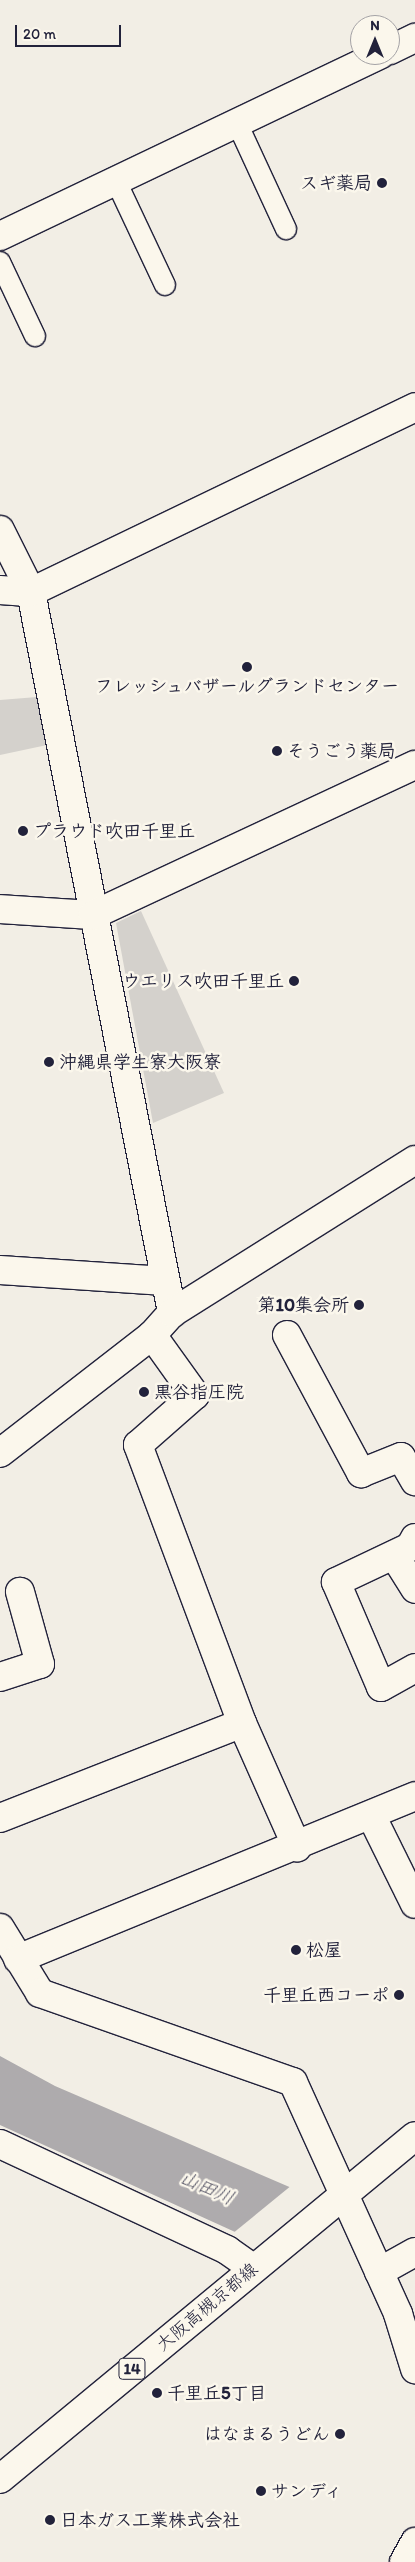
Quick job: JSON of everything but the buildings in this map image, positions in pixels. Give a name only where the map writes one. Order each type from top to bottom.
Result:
[{"type":"street","points":[[400,45],[415,38]]},
{"type":"street","points":[[0,236],[359,65]]},
{"type":"street","points":[[0,590],[31,592],[415,407]]},
{"type":"street","points":[[0,530],[31,592],[172,1313]]},
{"type":"street","points":[[0,909],[93,916],[415,765]]},
{"type":"street","points":[[0,1453],[152,1335],[172,1313],[412,1168]]},
{"type":"street","points":[[0,1270],[165,1281]]},
{"type":"street","points":[[152,1335],[195,1395],[138,1445],[242,1723],[297,1846]]},
{"type":"street","points":[[288,1335],[361,1473],[401,1457],[415,1480]]},
{"type":"street","points":[[415,1538],[410,1547],[336,1582],[381,1687],[415,1668]]},
{"type":"street","points":[[394,1554],[415,1589]]},
{"type":"street","points":[[0,1677],[40,1664],[20,1592]]},
{"type":"street","points":[[0,1818],[242,1723]]},
{"type":"street","points":[[18,1959],[415,1796]]},
{"type":"street","points":[[371,1815],[415,1904]]},
{"type":"street","points":[[0,1928],[40,1993],[293,2082],[347,2192],[398,2314],[415,2369]]},
{"type":"street","name":"大阪高槻京都線","points":[[0,2479],[415,2136]]},
{"type":"street","points":[[0,2144],[259,2264]]},
{"type":"street","points":[[379,2272],[415,2252]]},
{"type":"street","points":[[404,2562],[415,2542]]},
{"type":"lane","points":[[237,123],[286,229]]},
{"type":"lane","points":[[116,181],[165,285]]},
{"type":"lane","points":[[0,262],[35,336]]},
{"type":"shaded area","points":[[37,697],[47,745],[0,755],[0,700]]},
{"type":"shaded area","points":[[141,911],[224,1093],[153,1123],[116,923]]},
{"type":"water","name":"山田川","points":[[0,2056],[55,2086],[415,2241],[415,2314],[0,2125]]},
{"type":"pier","points":[[292,2185],[415,2238],[415,2316],[232,2234]]},
{"type":"place","name":"スギ薬局","points":[[382,183]]},
{"type":"place","name":"フレッシュバザールグランドセンター","points":[[247,667]]},
{"type":"place","name":"そうごう薬局","points":[[277,751]]},
{"type":"place","name":"プラウド吹田千里丘","points":[[23,831]]},
{"type":"place","name":"ウエリス吹田千里丘","points":[[294,981]]},
{"type":"place","name":"沖縄県学生寮大阪寮","points":[[49,1062]]},
{"type":"place","name":"第10集会所","points":[[359,1305]]},
{"type":"place","name":"黒谷指圧院","points":[[144,1392]]},
{"type":"place","name":"松屋","points":[[296,1950]]},
{"type":"place","name":"千里丘西コーポ","points":[[399,1995]]},
{"type":"place","name":"千里丘5丁目","points":[[157,2393]]},
{"type":"place","name":"はなまるうどん","points":[[340,2434]]},
{"type":"place","name":"サンディ","points":[[261,2491]]},
{"type":"place","name":"日本ガス工業株式会社","points":[[50,2520]]}]
